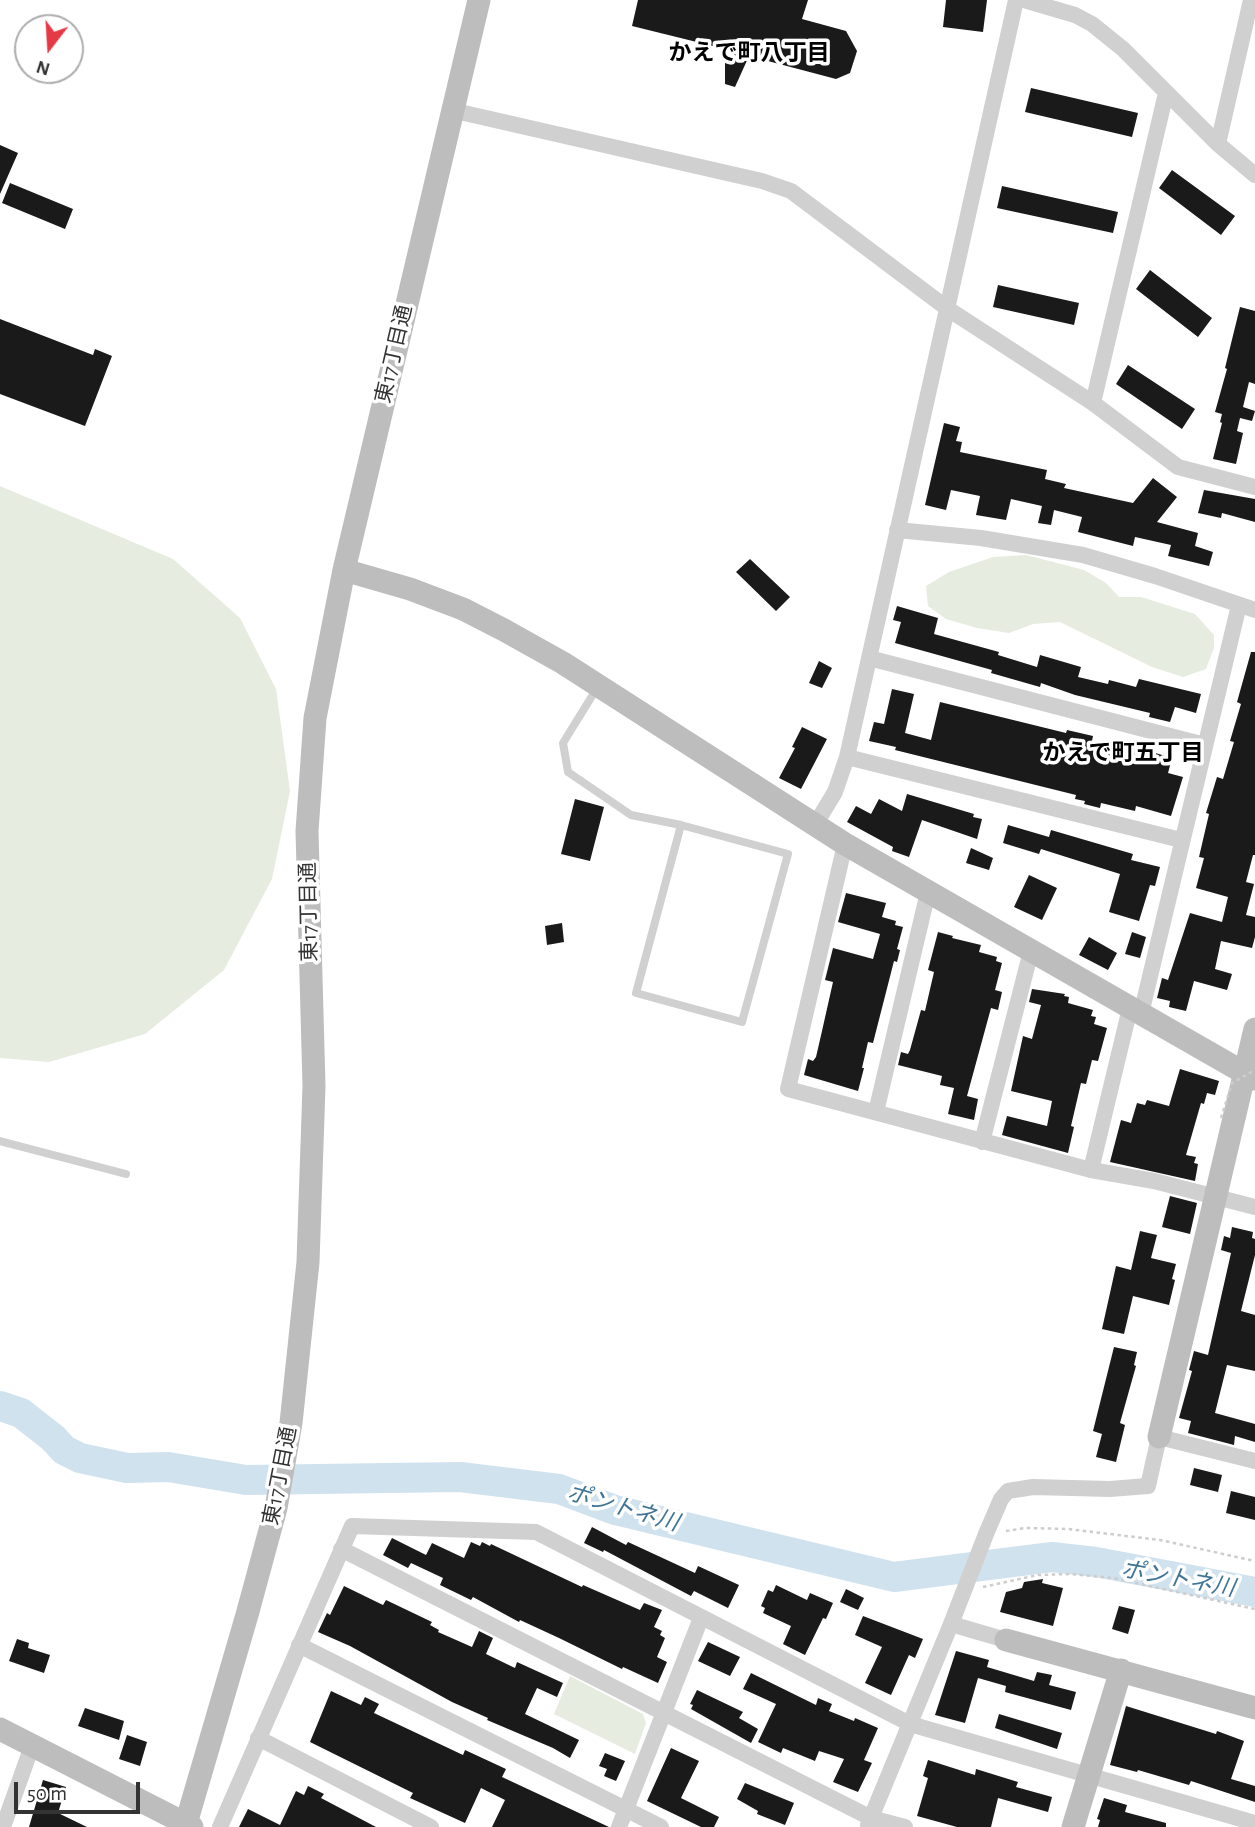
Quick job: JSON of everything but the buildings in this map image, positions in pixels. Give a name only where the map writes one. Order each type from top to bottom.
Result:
[{"type":"street","name":"東17丁目通","points":[[187,1826],[276,1508],[291,1423],[308,1262],[314,1086],[307,831],[315,718],[344,570],[479,0]]},
{"type":"street","points":[[815,825],[835,792],[846,757],[1016,0]]},
{"type":"street","points":[[1024,0],[1075,15],[1092,24],[1123,49],[1218,144],[1255,175]]},
{"type":"street","points":[[1218,144],[1251,0]]},
{"type":"street","points":[[1093,403],[1166,93]]},
{"type":"street","points":[[451,110],[762,181],[790,191],[948,309],[1093,403],[1178,467],[1255,487]]},
{"type":"street","points":[[897,530],[981,538],[1083,555],[1119,564],[1247,607],[1205,745],[1136,1011],[1090,1170]]},
{"type":"street","points":[[344,570],[410,589],[463,609],[563,663],[845,844],[1251,1074]]},
{"type":"street","points":[[869,658],[1205,745]]},
{"type":"street","points":[[846,757],[1181,840]]},
{"type":"street","points":[[845,844],[788,1089],[1090,1170],[1154,1181],[1255,1207]]},
{"type":"street","points":[[876,1112],[928,892]]},
{"type":"street","points":[[982,1142],[1031,951]]},
{"type":"street","points":[[869,1822],[1000,1499],[1008,1491],[1033,1487],[1110,1489],[1148,1486],[1216,1197],[1251,1074],[1255,1029]]},
{"type":"street","points":[[1159,1437],[1255,1461]]},
{"type":"street","points":[[220,1827],[352,1526],[536,1532],[910,1724],[1255,1823]]},
{"type":"street","points":[[341,1549],[869,1822],[905,1827]]},
{"type":"street","points":[[620,1827],[701,1618]]},
{"type":"street","points":[[951,1625],[1255,1708]]},
{"type":"street","points":[[299,1645],[661,1827]]},
{"type":"street","points":[[1073,1827],[1121,1670]]},
{"type":"street","points":[[0,1729],[187,1826]]},
{"type":"street","points":[[258,1738],[431,1827]]},
{"type":"street","points":[[3,1827],[32,1745]]},
{"type":"lane","points":[[598,685],[564,743],[568,772],[631,815],[681,825],[788,855],[742,1022],[636,993],[681,825]]},
{"type":"lane","points":[[0,1141],[126,1174]]},
{"type":"path","points":[[1221,1118],[1232,1083],[1251,1074]]},
{"type":"path","points":[[984,1538],[1025,1528],[1068,1529],[1160,1540],[1255,1560]]},
{"type":"path","points":[[964,1588],[1038,1575],[1071,1574],[1113,1578],[1255,1609]]},
{"type":"shaded area","points":[[0,486],[173,559],[240,618],[276,689],[290,791],[272,879],[224,970],[145,1034],[49,1062],[0,1058]]},
{"type":"shaded area","points":[[1026,555],[1084,570],[1106,583],[1119,597],[1141,597],[1195,614],[1214,635],[1214,648],[1206,669],[1183,677],[1152,667],[1060,622],[1033,624],[1009,633],[946,619],[928,606],[926,586],[949,572],[993,557]]},
{"type":"shaded area","points":[[570,1676],[643,1714],[646,1723],[635,1754],[554,1714]]},
{"type":"waterway","name":"ポントネ川","points":[[0,1406],[21,1413],[64,1450],[80,1458],[127,1468],[168,1467],[246,1480],[460,1477],[559,1489],[615,1510],[894,1577],[1052,1557],[1096,1562],[1255,1592]]},
{"type":"district","name":"かえで町八丁目","points":[[749,53]]},
{"type":"district","name":"かえで町五丁目","points":[[1123,753]]}]
